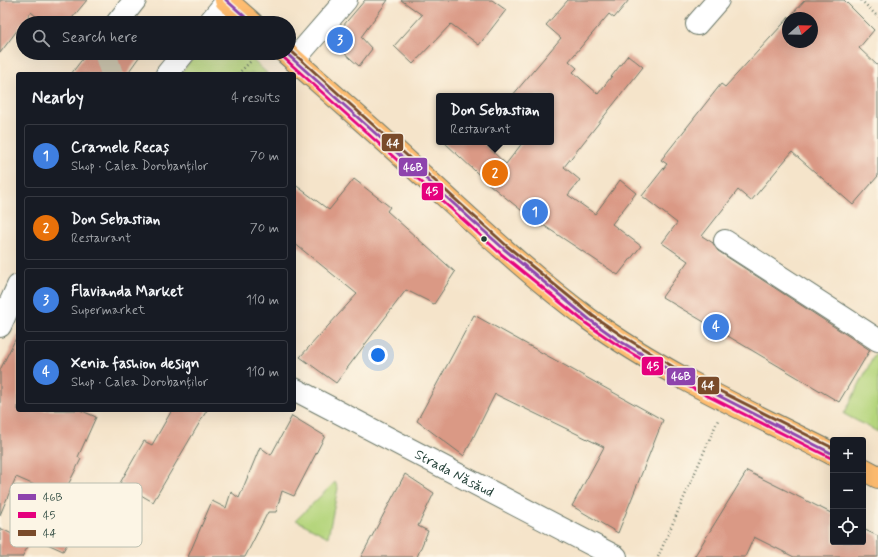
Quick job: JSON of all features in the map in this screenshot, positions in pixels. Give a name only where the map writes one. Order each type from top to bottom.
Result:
[{"type":"main road","points":[[226,1],[244,16]]},
{"type":"main road","points":[[294,60],[366,122],[514,259],[589,319],[630,346],[714,395],[830,453]]},
{"type":"main road","points":[[866,471],[878,477]]},
{"type":"street","points":[[123,16],[136,0]]},
{"type":"street","points":[[296,51],[346,0]]},
{"type":"street","points":[[697,24],[718,0]]},
{"type":"street","points":[[214,16],[226,1]]},
{"type":"street","points":[[169,72],[178,60]]},
{"type":"street","points":[[725,241],[878,340]]},
{"type":"street","points":[[0,326],[16,290]]},
{"type":"street","name":"Strada Năsăud","points":[[296,389],[616,557]]},
{"type":"path","points":[[861,0],[878,17]]},
{"type":"path","points":[[240,72],[252,60]]},
{"type":"path","points":[[658,557],[720,416]]},
{"type":"green space","points":[[191,60],[253,60],[266,72],[182,72]]},
{"type":"green space","points":[[878,348],[878,432],[844,414]]},
{"type":"green space","points":[[335,482],[338,488],[328,537],[296,520]]},
{"type":"building","points":[[0,0],[87,0],[74,16],[36,16],[31,12],[28,16],[16,16],[16,32],[0,53]]},
{"type":"building","points":[[365,0],[388,0],[361,37],[372,49],[359,66],[334,44],[334,40],[336,34]]},
{"type":"building","points":[[401,0],[492,0],[506,10],[479,45],[451,24],[413,64],[394,46],[422,15]]},
{"type":"building","points":[[568,0],[629,0],[614,18],[609,14],[569,61],[577,68],[573,72],[598,94],[628,55],[643,67],[564,167],[580,180],[568,195],[595,214],[620,180],[636,193],[612,224],[641,246],[618,275],[543,225],[542,227],[490,185],[447,145],[485,145],[506,164],[521,145],[554,145],[554,93],[515,93],[561,38],[546,25]]},
{"type":"building","points":[[805,0],[844,0],[874,30],[859,48],[878,66],[878,176],[853,205],[792,152],[751,201],[738,190],[702,236],[713,243],[718,251],[870,350],[839,402],[662,297],[688,261],[662,243],[677,223],[642,196],[667,164],[661,160],[721,84],[725,87],[782,25],[782,48],[818,48],[818,12],[794,12]]},
{"type":"building","points":[[82,60],[137,60],[128,72],[73,72]]},
{"type":"building","points":[[354,179],[390,207],[387,211],[455,272],[434,304],[406,290],[336,383],[300,357],[357,294],[296,245],[296,185],[329,210]]},
{"type":"building","points":[[474,315],[663,420],[618,533],[572,506],[604,447],[495,394],[464,456],[417,421]]},
{"type":"building","points":[[16,338],[16,412],[85,412],[96,417],[78,457],[81,459],[69,483],[30,483],[16,477],[13,483],[10,483],[10,491],[0,515],[0,370]]},
{"type":"building","points":[[171,412],[206,412],[153,502],[142,496],[142,483],[120,483],[144,441],[152,445]]},
{"type":"building","points":[[292,416],[325,436],[294,496],[282,491],[276,512],[268,512],[245,557],[188,557],[212,501],[226,508],[231,492],[239,498],[260,447],[271,455]]},
{"type":"building","points":[[747,471],[830,512],[830,545],[866,545],[866,530],[878,536],[878,557],[794,557],[754,537],[745,557],[694,557]]},
{"type":"building","points":[[405,474],[434,493],[418,526],[428,531],[417,557],[361,557]]},
{"type":"building","points":[[0,528],[10,533],[10,547],[28,547],[22,557],[0,557]]},
{"type":"building","points":[[54,547],[65,547],[63,551]]},
{"type":"tunnel","points":[[107,60],[111,72]]},
{"type":"transit line","name":"46B","points":[[226,0],[244,16]]},
{"type":"transit line","name":"44","points":[[296,55],[507,246],[593,316],[680,371],[830,446]]},
{"type":"transit line","name":"45","points":[[286,60],[500,253],[587,324],[616,344],[676,380],[830,457]]},
{"type":"transit line","name":"46B","points":[[294,60],[504,249],[590,320],[618,340],[678,375],[830,452]]},
{"type":"place","name":"Flavianda Market","points":[[340,40]]},
{"type":"place","name":"Don Sebastian","points":[[495,173]]},
{"type":"place","name":"Cramele Recaș","points":[[535,212]]},
{"type":"place","name":"Xenia fashion design","points":[[716,327]]}]
